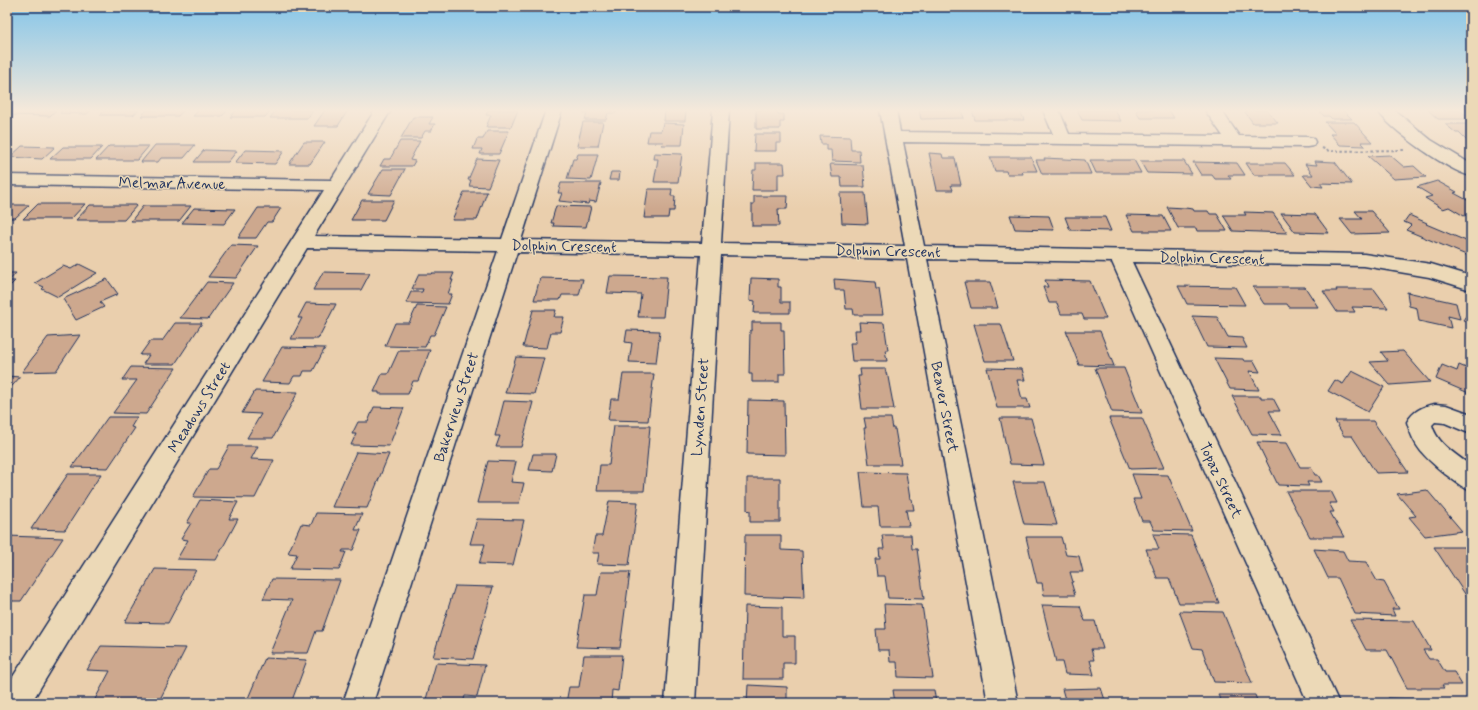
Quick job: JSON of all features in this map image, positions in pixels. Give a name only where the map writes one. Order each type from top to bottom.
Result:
[{"type":"street","name":"Meadows Street","points":[[14,703],[364,143]]},
{"type":"street","name":"Bakerview Street","points":[[358,703],[543,143]]},
{"type":"street","name":"Lynden Street","points":[[680,703],[719,143]]},
{"type":"street","name":"Beaver Street","points":[[894,143],[1003,703]]},
{"type":"street","points":[[1424,143],[1471,172]]},
{"type":"street","name":"Melmar Avenue","points":[[7,180],[338,186]]},
{"type":"street","name":"Dolphin Crescent","points":[[302,242],[1364,260],[1431,271],[1471,283]]},
{"type":"street","name":"Topaz Street","points":[[1119,256],[1324,703]]},
{"type":"street","points":[[1471,424],[1456,417],[1443,414],[1430,414],[1419,422],[1423,436],[1433,450],[1471,480]]},
{"type":"path","points":[[1329,151],[1408,150]]},
{"type":"building","points":[[303,143],[324,143],[310,164],[289,164]]},
{"type":"building","points":[[399,143],[419,143],[410,160],[415,161],[412,166],[380,166],[384,159],[390,159]]},
{"type":"building","points":[[475,143],[504,143],[499,154],[480,154],[482,149],[473,149]]},
{"type":"building","points":[[578,143],[599,143],[598,146],[577,146]]},
{"type":"building","points":[[663,143],[682,143],[682,145],[662,145]]},
{"type":"building","points":[[754,143],[776,143],[776,151],[754,151]]},
{"type":"building","points":[[850,143],[851,150],[859,150],[860,162],[832,161],[831,150],[826,150],[826,144],[821,144]]},
{"type":"building","points":[[1338,143],[1362,143],[1365,146],[1340,145]]},
{"type":"building","points":[[155,145],[195,145],[184,158],[161,158],[158,162],[141,162]]},
{"type":"building","points":[[22,146],[55,147],[42,159],[10,157]]},
{"type":"building","points":[[109,146],[149,146],[137,160],[96,160]]},
{"type":"building","points":[[63,147],[102,147],[91,159],[50,159]]},
{"type":"building","points":[[204,150],[237,151],[228,162],[194,162]]},
{"type":"building","points":[[245,150],[284,151],[275,164],[235,163]]},
{"type":"building","points":[[654,153],[682,154],[678,182],[654,182],[658,159],[653,159]]},
{"type":"building","points":[[929,153],[942,154],[943,158],[955,158],[961,185],[951,185],[953,190],[937,190]]},
{"type":"building","points":[[578,154],[598,154],[591,180],[567,179],[573,159],[576,159]]},
{"type":"building","points":[[1390,155],[1404,167],[1414,166],[1426,177],[1394,179],[1368,156]]},
{"type":"building","points":[[990,157],[1031,157],[1037,171],[1022,171],[1023,174],[1007,174],[1006,171],[995,171]]},
{"type":"building","points":[[1044,158],[1085,160],[1091,174],[1042,174],[1036,160],[1045,160]]},
{"type":"building","points":[[477,159],[499,160],[488,187],[469,186],[471,180],[468,180]]},
{"type":"building","points":[[1090,160],[1134,160],[1141,173],[1096,173]]},
{"type":"building","points":[[1140,161],[1184,161],[1192,174],[1147,173]]},
{"type":"building","points":[[1315,161],[1335,162],[1352,184],[1320,183],[1323,187],[1312,186],[1303,175],[1313,175],[1305,164],[1317,165]]},
{"type":"building","points":[[1193,162],[1237,163],[1245,175],[1228,175],[1231,179],[1215,179],[1212,175],[1201,175]]},
{"type":"building","points":[[756,163],[784,163],[785,174],[778,174],[778,190],[752,190],[753,170],[756,170]]},
{"type":"building","points":[[1246,163],[1285,163],[1295,175],[1254,175]]},
{"type":"building","points":[[830,164],[863,165],[865,187],[842,187],[841,177],[832,177]]},
{"type":"building","points":[[383,169],[405,169],[391,195],[368,194]]},
{"type":"building","points":[[611,172],[620,172],[619,180],[609,180]]},
{"type":"building","points":[[1437,181],[1457,192],[1454,193],[1471,202],[1471,213],[1464,216],[1449,207],[1443,209],[1425,198],[1432,196],[1417,187]]},
{"type":"building","points":[[561,183],[601,183],[596,202],[589,201],[588,204],[559,201],[562,193],[558,193]]},
{"type":"building","points":[[648,189],[672,189],[671,196],[675,196],[674,211],[669,211],[668,218],[644,218]]},
{"type":"building","points":[[464,192],[487,192],[477,220],[452,220]]},
{"type":"building","points":[[840,193],[865,193],[868,224],[842,223]]},
{"type":"building","points":[[754,196],[788,196],[787,209],[778,209],[779,226],[752,226],[752,204],[754,204]]},
{"type":"building","points":[[362,200],[394,200],[384,220],[351,220]]},
{"type":"building","points":[[38,204],[85,204],[71,219],[23,219]]},
{"type":"building","points":[[7,205],[29,205],[15,218],[7,218]]},
{"type":"building","points":[[90,205],[137,205],[124,220],[76,220]]},
{"type":"building","points":[[143,206],[191,206],[179,221],[131,221]]},
{"type":"building","points":[[556,206],[591,207],[586,227],[553,226],[554,223],[551,223]]},
{"type":"building","points":[[1167,207],[1193,209],[1194,211],[1208,211],[1210,214],[1217,214],[1227,231],[1197,231],[1196,228],[1178,228]]},
{"type":"building","points":[[194,208],[235,209],[224,224],[182,223]]},
{"type":"building","points":[[258,208],[281,208],[272,222],[267,222],[256,238],[238,238]]},
{"type":"building","points":[[1355,211],[1371,211],[1390,233],[1352,234],[1340,219],[1362,219]]},
{"type":"building","points":[[1244,212],[1273,213],[1287,233],[1233,231],[1223,215],[1246,215]]},
{"type":"building","points":[[1281,213],[1315,214],[1329,233],[1295,232]]},
{"type":"building","points":[[1010,215],[1049,216],[1054,230],[1015,229]]},
{"type":"building","points":[[1126,215],[1163,216],[1171,231],[1134,231]]},
{"type":"building","points":[[1409,215],[1427,223],[1426,224],[1471,243],[1471,257],[1406,230],[1411,225],[1404,222]]},
{"type":"building","points":[[1065,217],[1105,217],[1111,231],[1070,230]]},
{"type":"building","points":[[231,245],[258,246],[236,278],[208,277]]},
{"type":"building","points":[[79,264],[97,273],[58,297],[42,289],[44,287],[35,283],[63,266],[71,269]]},
{"type":"building","points":[[323,272],[370,273],[361,290],[313,290]]},
{"type":"building","points":[[7,273],[16,273],[9,281],[15,281],[7,289]]},
{"type":"building","points":[[454,273],[448,294],[452,294],[448,304],[406,303],[411,292],[422,292],[423,289],[412,289],[419,274]]},
{"type":"building","points":[[610,276],[667,277],[663,317],[638,317],[641,294],[607,293]]},
{"type":"building","points":[[540,278],[583,279],[579,295],[562,295],[560,300],[534,300]]},
{"type":"building","points":[[751,278],[778,279],[778,287],[781,287],[781,302],[790,302],[790,313],[754,313],[755,301],[750,300]]},
{"type":"building","points":[[107,279],[118,294],[100,302],[104,307],[76,320],[63,299]]},
{"type":"building","points":[[834,279],[875,282],[876,289],[879,289],[883,315],[854,315],[853,309],[846,309],[844,290],[835,290]]},
{"type":"building","points":[[1045,280],[1090,281],[1106,319],[1084,319],[1082,314],[1061,314],[1057,303],[1049,303],[1043,287],[1048,287]]},
{"type":"building","points":[[207,282],[233,283],[208,319],[180,318]]},
{"type":"building","points":[[964,282],[990,282],[998,308],[971,308]]},
{"type":"building","points":[[1178,286],[1235,287],[1245,305],[1187,304]]},
{"type":"building","points":[[1253,287],[1305,287],[1318,307],[1289,307],[1287,304],[1264,304]]},
{"type":"building","points":[[1336,289],[1374,289],[1388,308],[1352,307],[1355,312],[1337,312],[1323,291],[1337,291]]},
{"type":"building","points":[[1407,292],[1456,303],[1460,319],[1448,316],[1451,328],[1419,321],[1417,308],[1409,306]]},
{"type":"building","points":[[306,303],[336,304],[318,339],[291,339],[302,318],[298,318]]},
{"type":"building","points":[[417,306],[446,307],[434,335],[430,335],[425,347],[385,346],[395,323],[409,323]]},
{"type":"building","points":[[1471,309],[1471,324],[1463,320]]},
{"type":"building","points":[[533,310],[556,310],[554,317],[564,317],[560,332],[551,332],[547,348],[523,347]]},
{"type":"building","points":[[1192,316],[1217,317],[1228,337],[1242,338],[1247,348],[1207,347]]},
{"type":"building","points":[[752,322],[781,322],[781,330],[784,330],[785,374],[779,374],[779,382],[752,382],[752,374],[749,374],[750,330],[752,330]]},
{"type":"building","points":[[859,322],[884,323],[888,350],[885,350],[887,361],[852,361],[850,343],[856,343],[855,330],[860,330]]},
{"type":"building","points":[[175,323],[202,323],[175,364],[143,364],[149,355],[140,355],[150,341],[162,341]]},
{"type":"building","points":[[974,324],[1001,324],[1013,361],[985,361]]},
{"type":"building","points":[[627,330],[660,331],[656,363],[629,362],[632,343],[625,342]]},
{"type":"building","points":[[1066,331],[1100,331],[1114,366],[1079,365]]},
{"type":"building","points":[[80,335],[56,371],[22,372],[48,337]]},
{"type":"building","points":[[282,347],[325,348],[313,371],[304,371],[302,376],[294,376],[290,383],[262,382]]},
{"type":"building","points":[[399,350],[430,350],[418,381],[413,381],[408,394],[379,394],[379,392],[374,392],[382,374],[388,374]]},
{"type":"building","points":[[1403,351],[1430,382],[1390,385],[1370,362],[1388,361],[1381,352]]},
{"type":"building","points":[[516,357],[544,358],[534,394],[505,393]]},
{"type":"building","points":[[1214,358],[1254,361],[1260,372],[1249,371],[1259,390],[1230,389]]},
{"type":"building","points":[[1442,365],[1457,371],[1459,365],[1471,370],[1471,394],[1436,379]]},
{"type":"building","points":[[131,367],[176,368],[146,414],[113,413],[137,380],[122,380]]},
{"type":"building","points":[[987,368],[1022,369],[1025,380],[1017,380],[1022,399],[1027,399],[1030,408],[997,408]]},
{"type":"building","points":[[1095,368],[1124,368],[1142,413],[1112,412]]},
{"type":"building","points":[[860,369],[885,369],[894,409],[862,409],[858,376],[861,376]]},
{"type":"building","points":[[1352,371],[1384,387],[1368,412],[1328,391],[1335,380],[1343,384]]},
{"type":"building","points":[[623,374],[654,374],[648,421],[608,420],[611,399],[619,399]]},
{"type":"building","points":[[7,376],[20,377],[7,392]]},
{"type":"building","points":[[255,391],[298,392],[273,438],[247,438],[261,414],[242,413]]},
{"type":"building","points":[[1232,396],[1261,396],[1261,398],[1273,398],[1280,411],[1269,411],[1282,435],[1252,434]]},
{"type":"building","points":[[748,400],[784,401],[785,455],[747,454]]},
{"type":"building","points":[[504,401],[533,402],[521,447],[496,447],[500,436],[495,436]]},
{"type":"building","points":[[374,407],[404,408],[389,446],[351,445],[356,434],[352,434],[358,422],[368,422]]},
{"type":"building","points":[[108,417],[137,417],[131,427],[135,428],[108,468],[72,467]]},
{"type":"building","points":[[864,418],[891,418],[893,429],[895,429],[901,464],[869,464]]},
{"type":"building","points":[[1000,418],[1031,418],[1044,465],[1010,464]]},
{"type":"building","points":[[1109,418],[1142,418],[1164,468],[1130,469]]},
{"type":"building","points":[[1335,421],[1373,421],[1408,472],[1376,473],[1352,436],[1344,436]]},
{"type":"building","points":[[614,426],[650,426],[644,491],[597,491],[600,465],[609,465]]},
{"type":"building","points":[[1257,442],[1287,443],[1300,467],[1311,467],[1315,475],[1318,475],[1322,482],[1307,482],[1309,486],[1278,485]]},
{"type":"building","points":[[229,446],[258,446],[251,459],[274,460],[255,498],[193,497],[209,469],[216,469]]},
{"type":"building","points":[[356,452],[389,454],[367,508],[332,507]]},
{"type":"building","points":[[533,454],[556,454],[552,471],[529,470]]},
{"type":"building","points":[[488,461],[516,462],[511,482],[524,483],[519,503],[477,503]]},
{"type":"building","points":[[860,472],[906,473],[910,499],[912,499],[914,510],[906,510],[909,526],[880,526],[878,507],[864,507]]},
{"type":"building","points":[[68,474],[101,474],[65,530],[31,529]]},
{"type":"building","points":[[1132,474],[1168,475],[1192,531],[1154,530],[1150,521],[1142,521],[1133,499],[1141,499]]},
{"type":"building","points":[[747,478],[780,478],[780,522],[750,522],[750,511],[747,510]]},
{"type":"building","points":[[1013,482],[1045,482],[1057,525],[1024,524]]},
{"type":"building","points":[[1427,490],[1462,531],[1425,536],[1409,517],[1416,516],[1397,494]]},
{"type":"building","points":[[1286,491],[1331,491],[1337,503],[1329,503],[1334,512],[1330,512],[1344,537],[1310,537]]},
{"type":"building","points":[[200,500],[238,502],[229,519],[238,519],[216,560],[177,559],[188,540],[181,539],[191,523],[187,523]]},
{"type":"building","points":[[609,501],[638,502],[629,565],[597,564],[599,553],[592,553],[595,536],[602,536]]},
{"type":"building","points":[[316,513],[362,514],[355,530],[361,530],[353,550],[343,550],[342,552],[346,552],[339,570],[290,569],[297,554],[288,553],[301,524],[311,525]]},
{"type":"building","points":[[477,519],[524,520],[513,565],[479,564],[485,544],[470,544]]},
{"type":"building","points":[[1153,534],[1191,535],[1219,603],[1179,603],[1169,578],[1157,578],[1146,549],[1159,549]]},
{"type":"building","points":[[745,535],[781,535],[781,550],[802,551],[804,598],[744,596]]},
{"type":"building","points":[[882,535],[911,535],[912,549],[917,549],[924,599],[888,598],[885,576],[877,576],[875,559],[880,559],[879,549],[884,549]]},
{"type":"building","points":[[7,536],[63,538],[21,601],[7,601]]},
{"type":"building","points":[[1026,537],[1061,537],[1066,555],[1079,556],[1083,572],[1070,572],[1075,595],[1044,595],[1042,583],[1037,583]]},
{"type":"building","points":[[1434,547],[1471,547],[1471,597],[1467,597]]},
{"type":"building","points":[[1314,549],[1343,551],[1348,561],[1366,562],[1377,581],[1384,582],[1399,609],[1392,609],[1395,616],[1355,614],[1338,578],[1328,578]]},
{"type":"building","points":[[155,569],[196,570],[168,623],[125,622]]},
{"type":"building","points":[[601,572],[630,572],[620,648],[576,647],[585,595],[597,595]]},
{"type":"building","points":[[272,579],[340,580],[322,631],[316,631],[308,653],[270,653],[292,600],[263,599]]},
{"type":"building","points":[[455,586],[493,587],[473,659],[433,657]]},
{"type":"building","points":[[884,604],[922,605],[933,678],[898,677],[897,662],[890,662],[889,650],[878,650],[876,629],[886,629]]},
{"type":"building","points":[[1042,605],[1080,606],[1085,621],[1095,621],[1103,649],[1091,649],[1094,660],[1090,660],[1094,675],[1065,674],[1062,662],[1056,662]]},
{"type":"building","points":[[745,606],[782,607],[782,636],[795,636],[795,663],[783,663],[783,679],[743,679]]},
{"type":"building","points":[[1179,611],[1223,612],[1252,683],[1214,682],[1202,649],[1193,648]]},
{"type":"building","points":[[1350,620],[1414,621],[1431,650],[1423,650],[1429,659],[1437,659],[1445,672],[1454,672],[1462,685],[1442,685],[1444,688],[1407,688],[1387,650],[1366,650]]},
{"type":"building","points":[[101,646],[186,648],[158,703],[93,703],[110,671],[87,670]]},
{"type":"building","points":[[584,655],[622,655],[618,691],[612,690],[611,703],[566,703],[569,687],[579,687]]},
{"type":"building","points":[[265,658],[307,660],[291,703],[246,703]]},
{"type":"building","points":[[436,663],[485,665],[477,697],[465,696],[463,703],[425,703]]},
{"type":"building","points":[[748,685],[787,687],[787,703],[747,703]]},
{"type":"building","points":[[1101,688],[1106,703],[1066,703],[1062,689]]},
{"type":"building","points":[[893,690],[934,690],[936,703],[895,703]]},
{"type":"building","points":[[1218,695],[1255,695],[1258,703],[1222,703]]},
{"type":"building","points":[[1388,698],[1421,699],[1423,703],[1390,703]]}]
